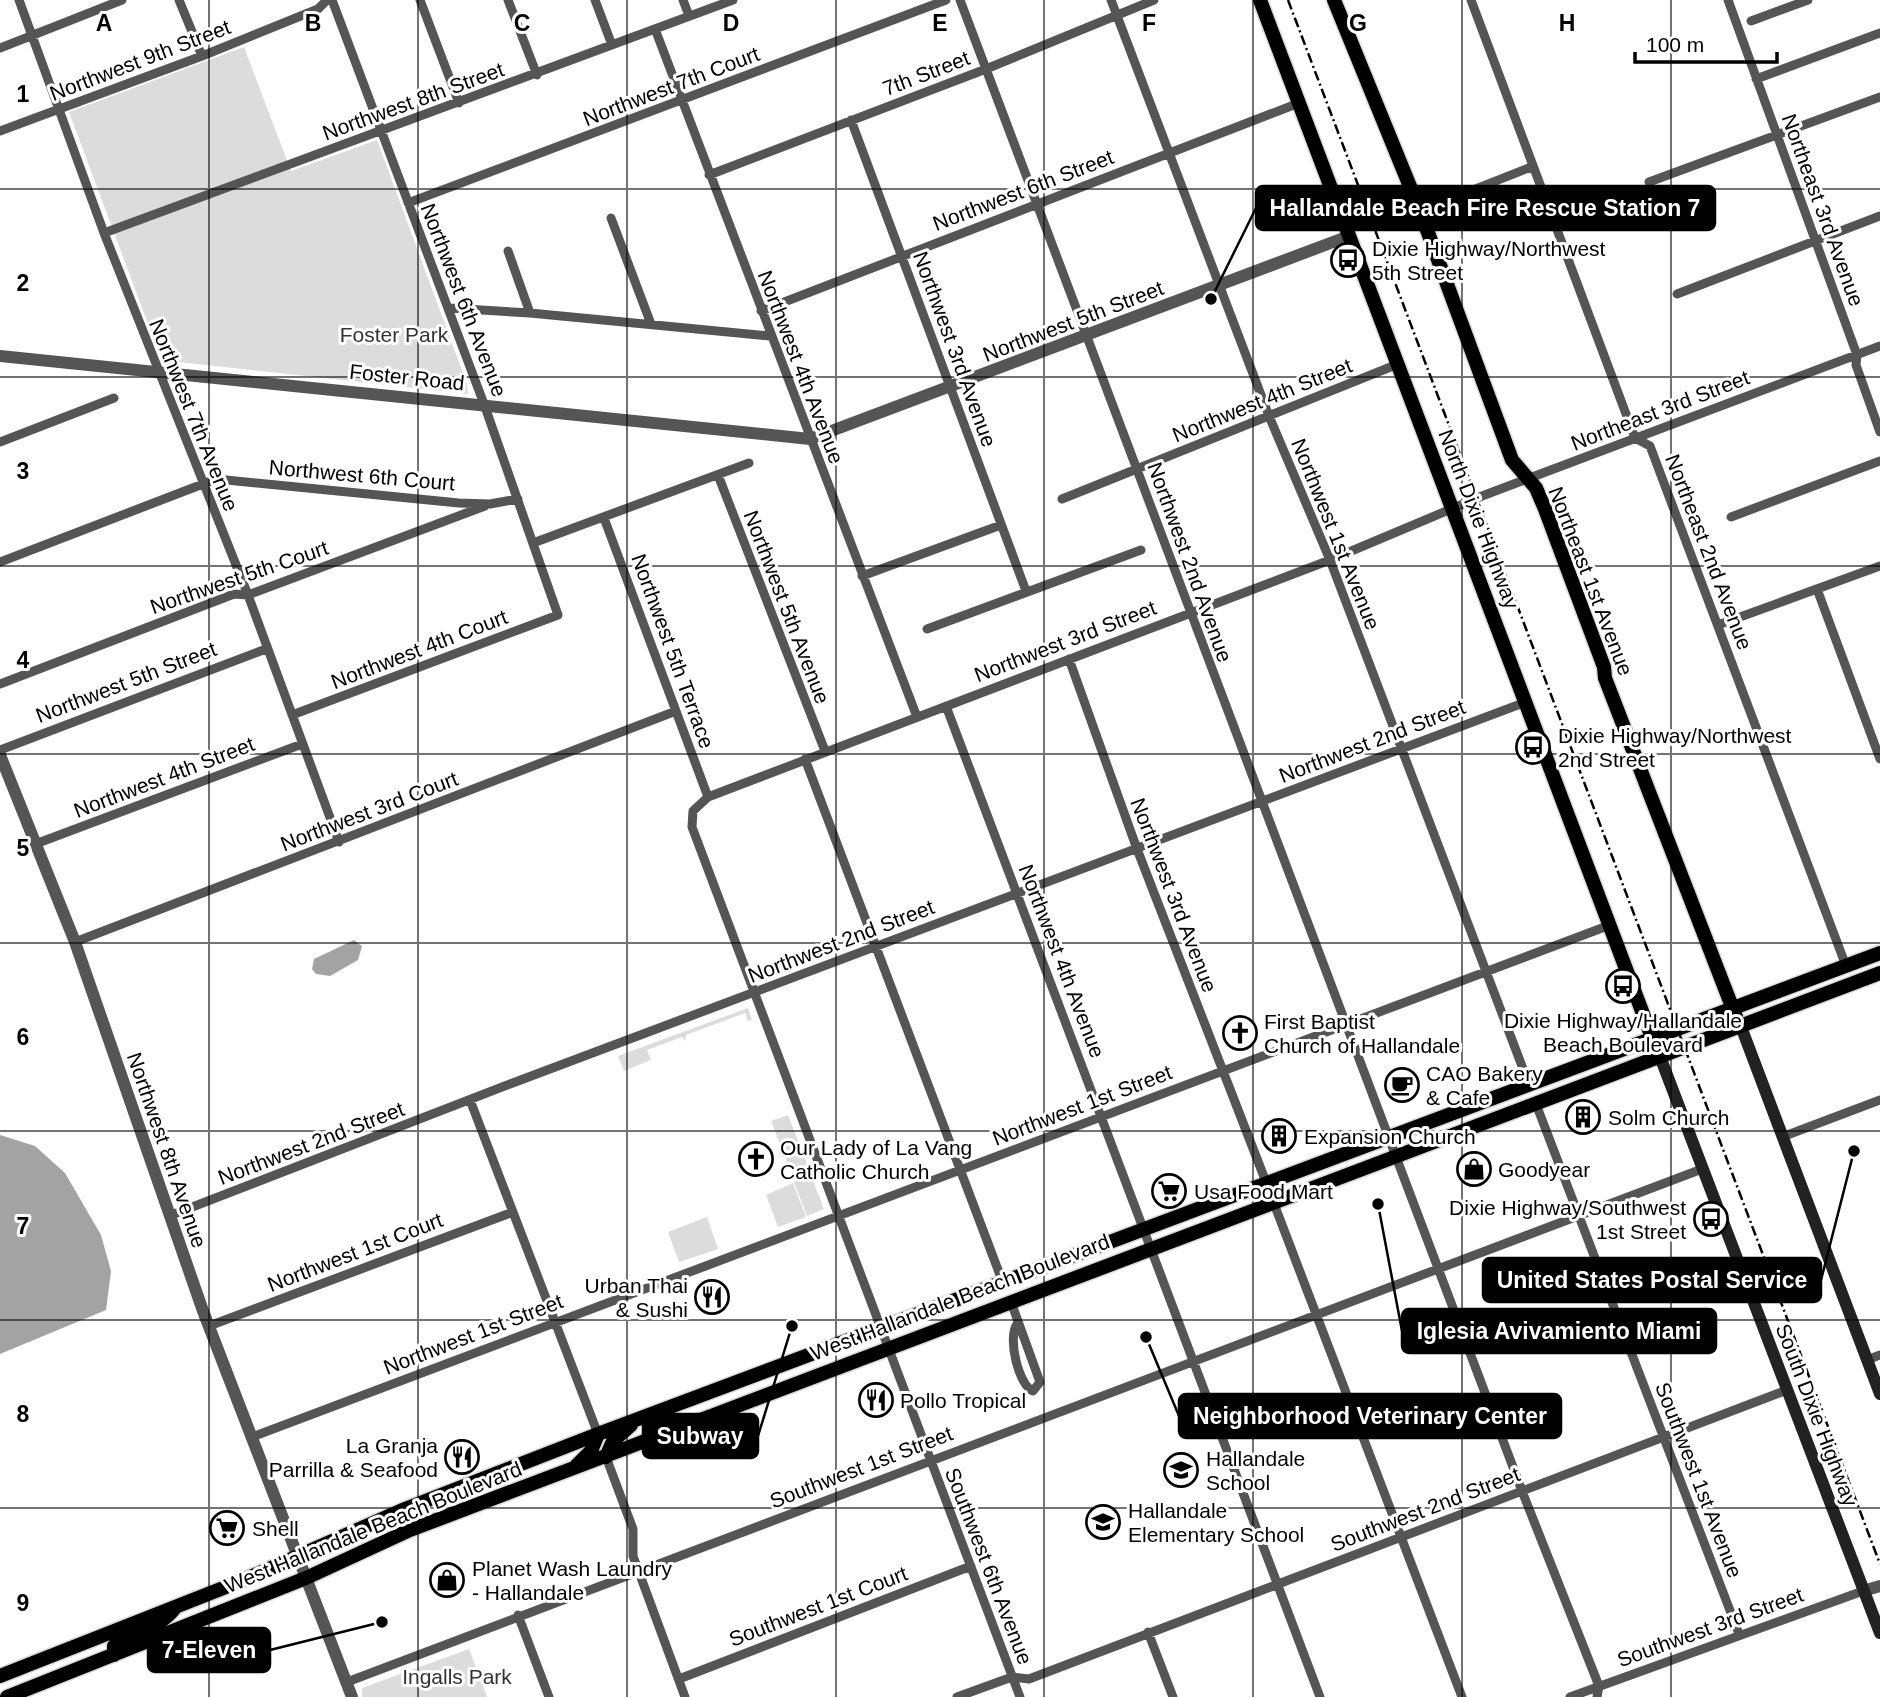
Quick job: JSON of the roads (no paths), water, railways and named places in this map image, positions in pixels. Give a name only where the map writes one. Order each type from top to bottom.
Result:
[{"type":"main road","name":"North Dixie Highway","points":[[1260,0],[1658,1054]]},
{"type":"main road","name":"Northeast 1st Avenue","points":[[1334,0],[1420,211],[1512,460],[1536,488],[1545,509],[1604,667],[1605,678],[1731,1009],[1740,1024]]},
{"type":"main road","name":"West Hallandale Beach Boulevard","points":[[0,1676],[298,1558],[405,1509],[598,1434],[882,1329],[1528,1082],[1880,953]]},
{"type":"main road","name":"West Hallandale Beach Boulevard","points":[[7,1697],[306,1578],[410,1530],[606,1457],[888,1346],[1536,1104],[1658,1054],[1880,973]]},
{"type":"main road","points":[[1740,1024],[1880,1394]]},
{"type":"main road","name":"South Dixie Highway","points":[[1658,1054],[1880,1633]]},
{"type":"main road","points":[[606,1457],[613,1441],[637,1420]]},
{"type":"main road","points":[[572,1469],[591,1451],[598,1434]]},
{"type":"main road","points":[[114,1655],[114,1646],[164,1622],[177,1606]]},
{"type":"main road","points":[[35,1686],[42,1676],[93,1654],[99,1648],[103,1636]]},
{"type":"street","name":"Northwest 7th Avenue","points":[[19,0],[104,233],[248,595],[339,842]]},
{"type":"street","points":[[0,48],[122,0]]},
{"type":"street","points":[[179,0],[202,56]]},
{"type":"street","name":"Northwest 9th Street","points":[[0,131],[202,56],[318,9],[330,0]]},
{"type":"street","name":"Northwest 6th Avenue","points":[[330,0],[449,308],[558,615]]},
{"type":"street","points":[[420,0],[459,103]]},
{"type":"street","points":[[508,0],[537,75]]},
{"type":"street","points":[[595,0],[612,45]]},
{"type":"street","points":[[683,0],[689,16]]},
{"type":"street","name":"Northwest 8th Street","points":[[104,233],[381,130],[389,130],[733,0]]},
{"type":"street","name":"Northwest 7th Court","points":[[408,203],[946,0]]},
{"type":"street","name":"Northwest 2nd Avenue","points":[[960,0],[1522,1491],[1599,1686]]},
{"type":"street","name":"Northwest 1st Avenue","points":[[1111,0],[1269,416],[1330,559],[1528,1082]]},
{"type":"street","name":"7th Street","points":[[709,175],[986,69],[1154,0]]},
{"type":"street","name":"Northeast 2nd Avenue","points":[[1471,0],[1531,167],[1635,438],[1650,446],[1846,966]]},
{"type":"street","name":"Northeast 3rd Avenue","points":[[1728,0],[1857,355],[1856,365],[1880,432]]},
{"type":"street","points":[[1751,21],[1808,0]]},
{"type":"street","name":"Northwest 4th Avenue","points":[[655,29],[917,717]]},
{"type":"street","points":[[1756,79],[1880,33]]},
{"type":"street","points":[[1649,182],[1880,97]]},
{"type":"street","name":"Northwest 6th Street","points":[[761,311],[1299,103]]},
{"type":"street","name":"Northwest 3rd Avenue","points":[[851,120],[1026,591]]},
{"type":"street","points":[[1420,211],[1531,167]]},
{"type":"street","points":[[1677,294],[1880,216]]},
{"type":"street","points":[[611,218],[651,324]]},
{"type":"street","name":"Northwest 5th Street","points":[[810,439],[952,388],[1349,236]]},
{"type":"street","points":[[508,251],[530,313]]},
{"type":"street","points":[[449,308],[770,336]]},
{"type":"street","name":"Northeast 3rd Street","points":[[1453,509],[1880,346]]},
{"type":"street","name":"Foster Road","points":[[0,356],[810,439]]},
{"type":"street","name":"Northwest 4th Street","points":[[1062,499],[1398,364]]},
{"type":"street","points":[[0,442],[114,398]]},
{"type":"street","points":[[1731,517],[1880,461]]},
{"type":"street","points":[[533,543],[749,463]]},
{"type":"street","name":"Northwest 5th Avenue","points":[[718,475],[825,751]]},
{"type":"street","name":"Northwest 6th Court","points":[[202,484],[216,479],[490,504],[518,499]]},
{"type":"street","points":[[0,562],[202,484]]},
{"type":"street","name":"Northwest 5th Court","points":[[0,684],[234,594],[248,595],[490,504]]},
{"type":"street","name":"Northwest 3rd Street","points":[[754,992],[692,827],[693,811],[708,797],[1330,559],[1453,509]]},
{"type":"street","name":"Northwest 5th Terrace","points":[[604,518],[708,797]]},
{"type":"street","points":[[862,576],[1001,525]]},
{"type":"street","points":[[927,629],[1140,550]]},
{"type":"street","points":[[1718,625],[1880,566]]},
{"type":"street","points":[[1817,589],[1880,759]]},
{"type":"street","name":"Northwest 4th Court","points":[[292,715],[558,615]]},
{"type":"street","name":"Northwest 5th Street","points":[[0,752],[266,649]]},
{"type":"street","name":"Northwest 3rd Avenue","points":[[1069,659],[1137,849],[1266,1182]]},
{"type":"street","name":"Northwest 2nd Street","points":[[169,1216],[754,992],[1526,702]]},
{"type":"street","name":"Northwest 4th Avenue","points":[[946,706],[1145,1228],[1275,1584],[1320,1697]]},
{"type":"street","name":"Northwest 3rd Court","points":[[75,942],[676,711]]},
{"type":"street","name":"Northwest 4th Street","points":[[38,843],[302,744]]},
{"type":"street","name":"Northwest 8th Avenue","points":[[0,752],[75,942],[209,1326],[352,1697]]},
{"type":"street","points":[[805,759],[1003,1283]]},
{"type":"street","name":"Northwest 1st Street","points":[[252,1437],[1610,925]]},
{"type":"street","points":[[754,992],[882,1329]]},
{"type":"street","points":[[470,1100],[598,1434]]},
{"type":"street","points":[[1782,1137],[1880,1100]]},
{"type":"street","name":"Southwest 1st Avenue","points":[[1536,1104],[1580,1213],[1739,1634]]},
{"type":"street","name":"Southwest 1st Street","points":[[347,1682],[1194,1359],[1702,1169]]},
{"type":"street","points":[[1273,1201],[1462,1697]]},
{"type":"street","name":"Northwest 1st Court","points":[[209,1326],[513,1212]]},
{"type":"street","points":[[1011,1302],[1040,1382],[1033,1391],[1025,1385],[1011,1344],[1011,1332],[1017,1324]]},
{"type":"street","name":"Southwest 6th Avenue","points":[[882,1329],[1020,1697]]},
{"type":"street","points":[[1867,1360],[1880,1355]]},
{"type":"street","name":"Southwest 2nd Street","points":[[957,1697],[1012,1677],[1029,1678],[1787,1390]]},
{"type":"street","points":[[606,1457],[633,1529],[632,1551],[638,1570],[685,1697]]},
{"type":"street","name":"Southwest 1st Court","points":[[678,1679],[971,1566]]},
{"type":"street","points":[[1863,1591],[1880,1586]]},
{"type":"street","name":"Southwest 3rd Street","points":[[1570,1697],[1863,1591]]},
{"type":"street","points":[[518,1615],[549,1697]]},
{"type":"street","points":[[1148,1632],[1172,1697]]},
{"type":"street","points":[[1597,1697],[1599,1686]]},
{"type":"railway","points":[[1288,0],[1880,1564]]},
{"type":"place","name":"Dixie Highway/Northwest 5th Street","points":[[1348,260]]},
{"type":"place","name":"Hallandale Beach Fire Rescue Station 7","points":[[1211,299]]},
{"type":"place","name":"Dixie Highway/Northwest 2nd Street","points":[[1533,747]]},
{"type":"place","name":"Dixie Highway/Hallandale Beach Boulevard","points":[[1623,986]]},
{"type":"place","name":"First Baptist Church of Hallandale","points":[[1240,1033]]},
{"type":"place","name":"CAO Bakery & Cafe","points":[[1402,1085]]},
{"type":"place","name":"Solm Church","points":[[1583,1117]]},
{"type":"place","name":"Expansion Church","points":[[1279,1136]]},
{"type":"place","name":"United States Postal Service","points":[[1854,1151]]},
{"type":"place","name":"Our Lady of La Vang Catholic Church","points":[[756,1159]]},
{"type":"place","name":"Goodyear","points":[[1474,1169]]},
{"type":"place","name":"Usa Food Mart","points":[[1169,1191]]},
{"type":"place","name":"Iglesia Avivamiento Miami","points":[[1378,1204]]},
{"type":"place","name":"Dixie Highway/Southwest 1st Street","points":[[1711,1219]]},
{"type":"place","name":"Urban Thai & Sushi","points":[[712,1297]]},
{"type":"place","name":"Subway","points":[[792,1326]]},
{"type":"place","name":"Neighborhood Veterinary Center","points":[[1146,1337]]},
{"type":"place","name":"Pollo Tropical","points":[[876,1400]]},
{"type":"place","name":"La Granja Parrilla & Seafood","points":[[462,1457]]},
{"type":"place","name":"Hallandale School","points":[[1181,1470]]},
{"type":"place","name":"Hallandale Elementary School","points":[[1103,1522]]},
{"type":"place","name":"Shell","points":[[227,1528]]},
{"type":"place","name":"Planet Wash Laundry - Hallandale","points":[[447,1580]]},
{"type":"place","name":"7-Eleven","points":[[382,1622]]},
{"type":"park label","name":"Foster Park","points":[[394,334]]},
{"type":"park label","name":"Ingalls Park","points":[[457,1676]]}]
